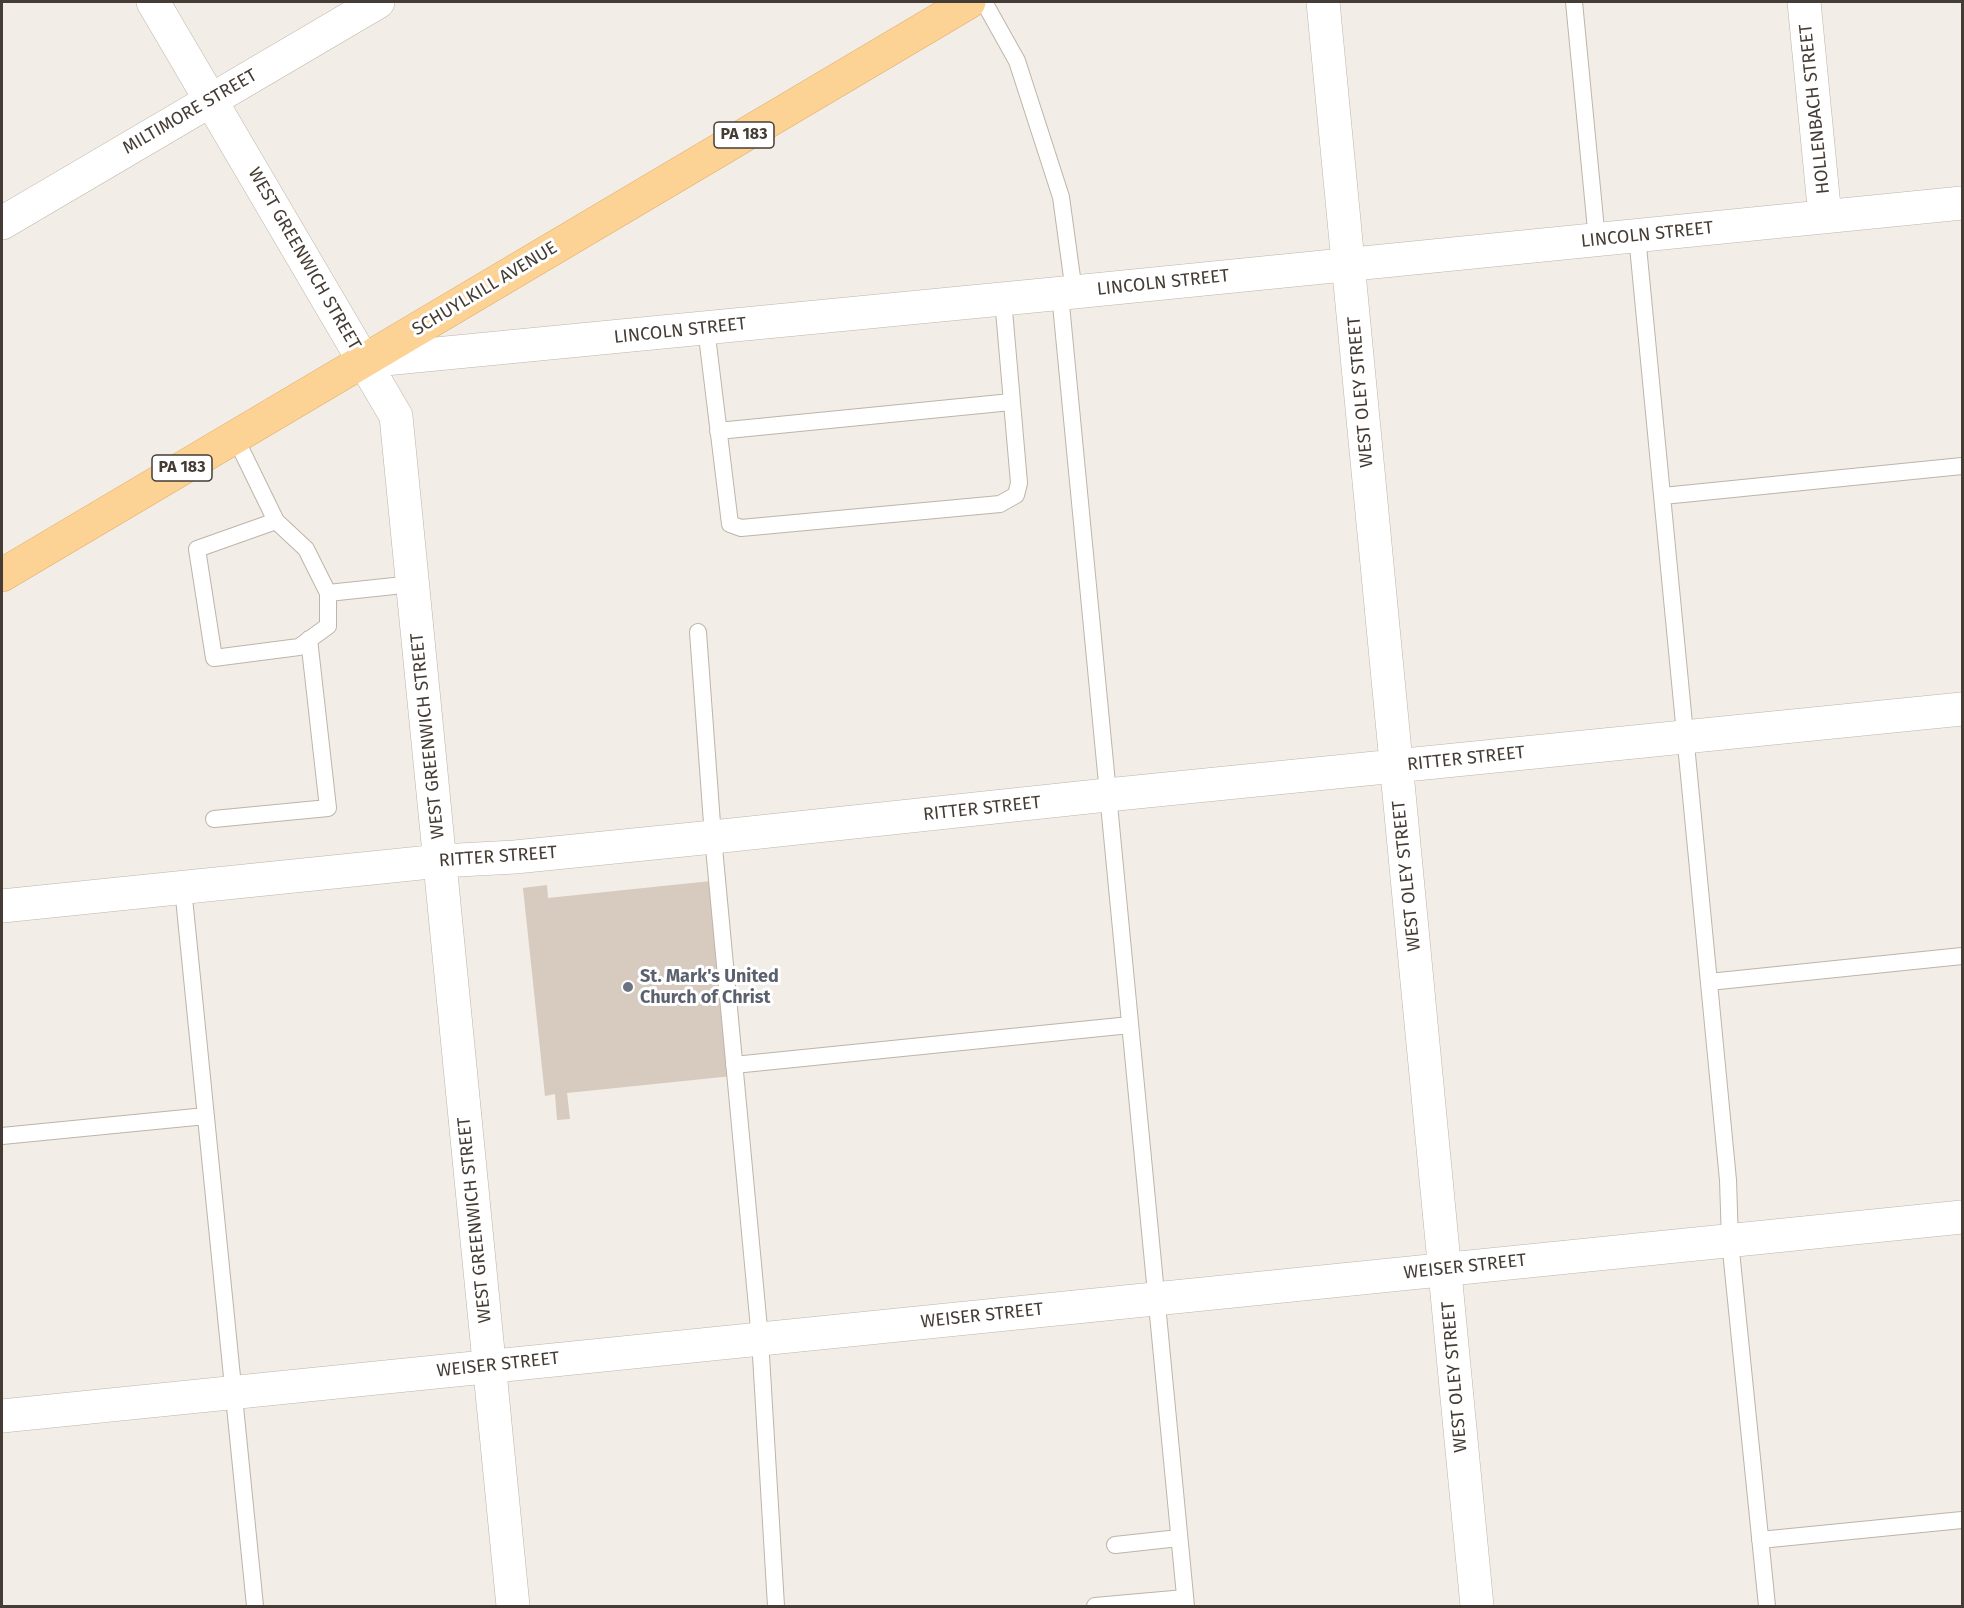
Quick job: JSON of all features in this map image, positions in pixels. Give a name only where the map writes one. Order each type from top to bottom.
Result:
[{"type":"main road","name":"SCHUYLKILL AVENUE","points":[[2,575],[969,2]]},
{"type":"street","name":"WEST GREENWICH STREET","points":[[153,2],[396,416],[513,1606]]},
{"type":"street","name":"MILTIMORE STREET","points":[[2,223],[378,2]]},
{"type":"street","name":"WEST OLEY STREET","points":[[1323,2],[1477,1606]]},
{"type":"street","name":"HOLLENBACH STREET","points":[[1804,2],[1825,217]]},
{"type":"street","name":"LINCOLN STREET","points":[[364,361],[1962,203]]},
{"type":"street","name":"RITTER STREET","points":[[2,906],[440,861],[515,857],[1107,795],[1962,710]]},
{"type":"street","name":"WEISER STREET","points":[[2,1416],[1962,1217]]},
{"type":"lane","points":[[984,2],[1017,61],[1061,197],[1107,795],[1185,1602],[1095,1606]]},
{"type":"lane","points":[[1574,2],[1597,240]]},
{"type":"lane","points":[[1637,236],[1728,1180],[1730,1240],[1767,1606]]},
{"type":"lane","points":[[706,328],[730,524],[741,528],[1000,504],[1016,495],[1019,483],[1003,299]]},
{"type":"lane","points":[[718,430],[1011,402]]},
{"type":"lane","points":[[235,437],[276,521],[306,549],[328,593],[328,626],[299,647],[214,657],[197,549],[276,521]]},
{"type":"lane","points":[[1663,496],[1962,466]]},
{"type":"lane","points":[[328,593],[413,584]]},
{"type":"lane","points":[[698,632],[712,837],[760,1339],[776,1606]]},
{"type":"lane","points":[[214,819],[328,808],[309,639]]},
{"type":"lane","points":[[183,888],[255,1606]]},
{"type":"lane","points":[[1709,982],[1962,956]]},
{"type":"lane","points":[[734,1065],[1130,1025]]},
{"type":"lane","points":[[2,1136],[206,1116]]},
{"type":"lane","points":[[1760,1540],[1962,1520]]},
{"type":"lane","points":[[1115,1545],[1179,1538]]},
{"type":"building","name":"St. Mark's United Church of Christ","points":[[711,881],[732,1076],[567,1093],[570,1119],[557,1120],[555,1094],[545,1096],[523,888],[547,885],[548,898]]},
{"type":"place","name":"St. Mark's United Church of Christ","points":[[628,987]]}]
